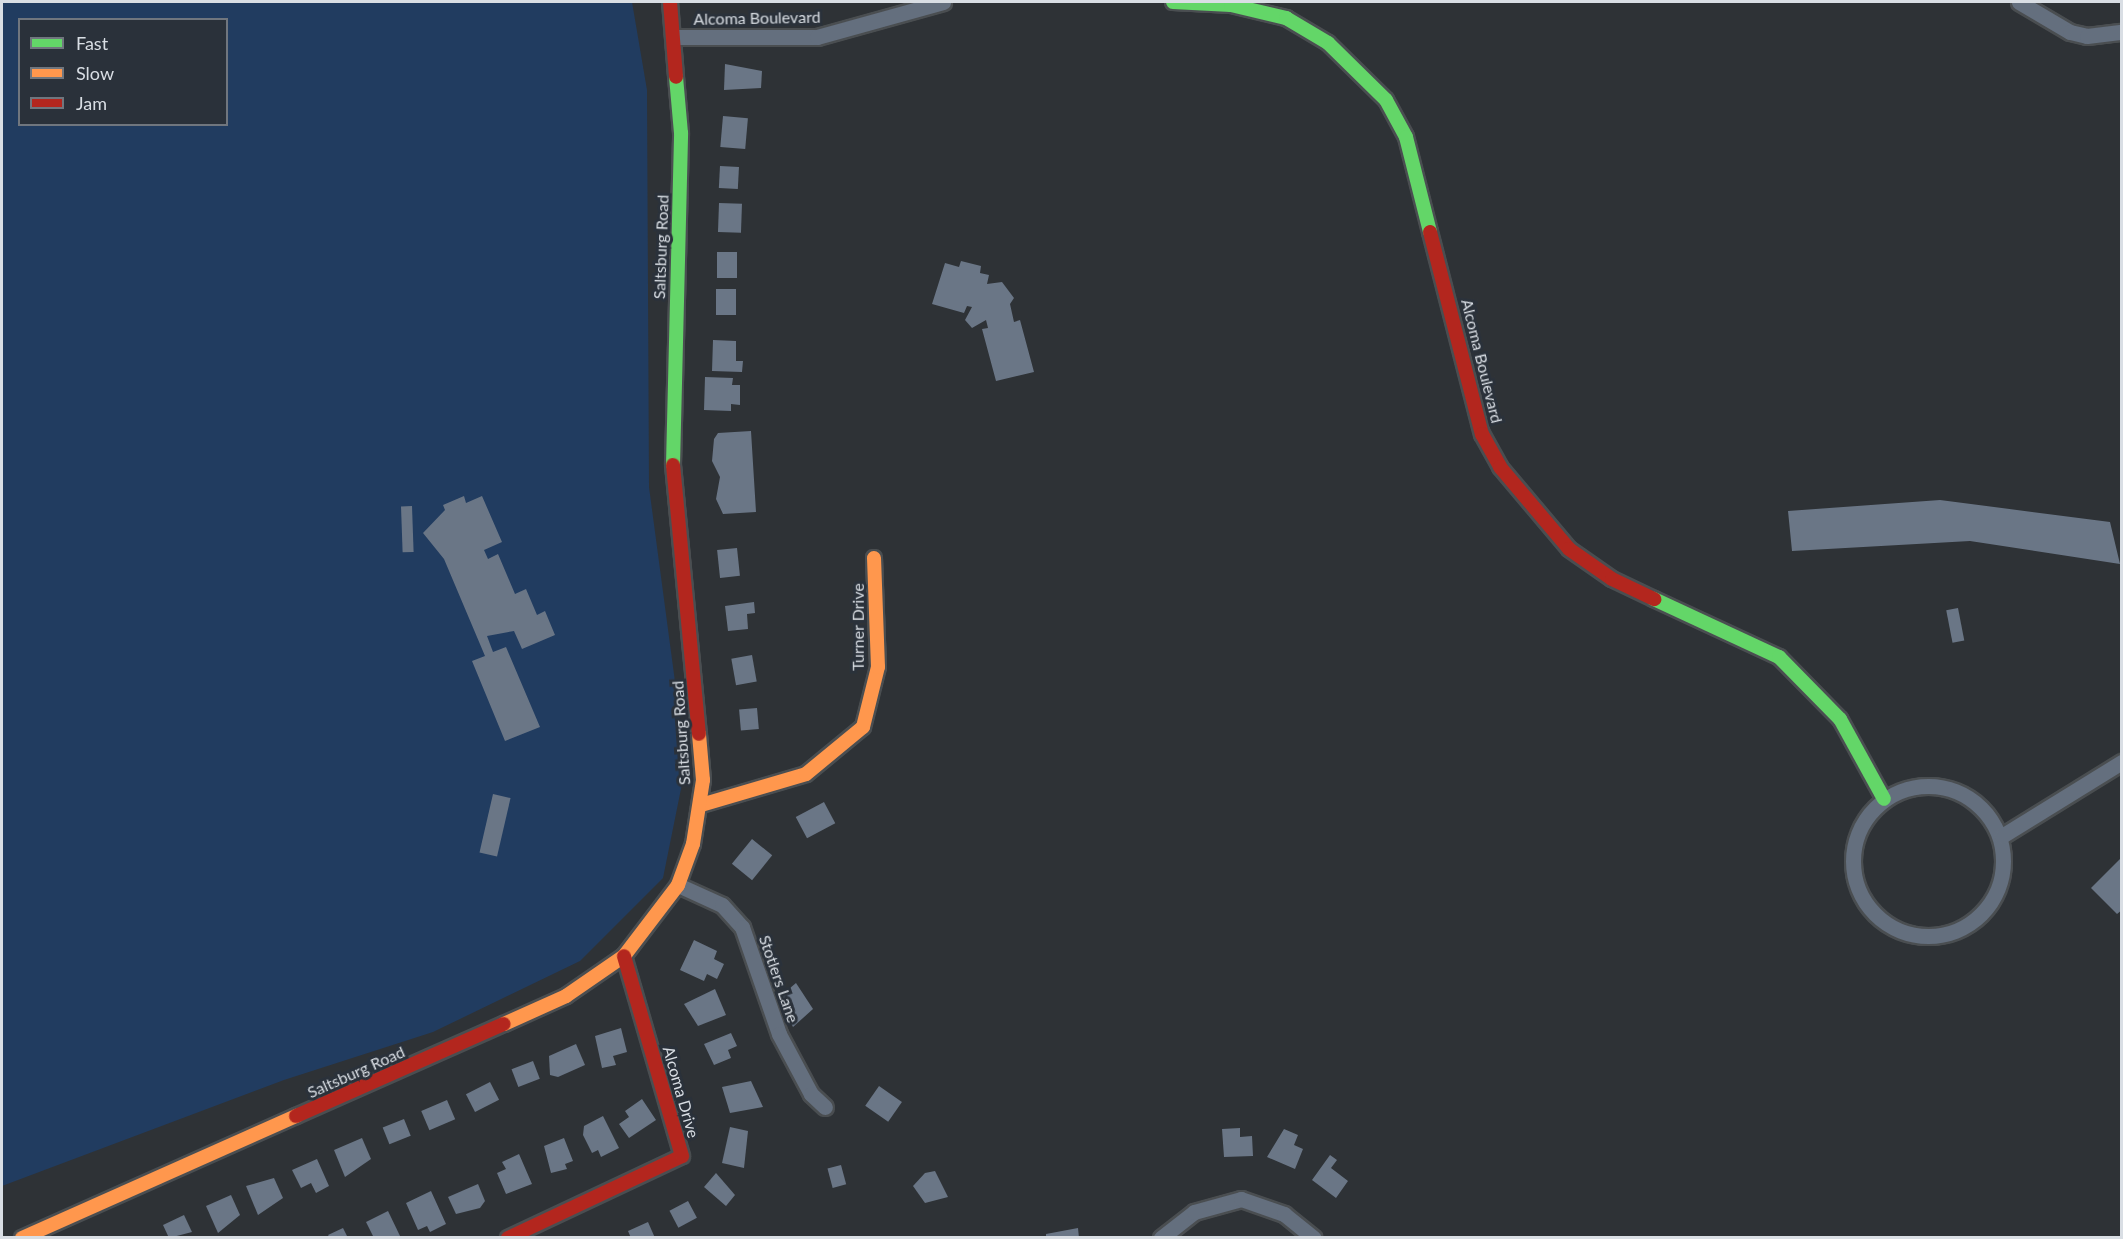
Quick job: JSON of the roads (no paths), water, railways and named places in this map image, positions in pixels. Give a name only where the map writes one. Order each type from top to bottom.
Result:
[{"type":"street","name":"Saltsburg Road","points":[[22,1238],[531,1013],[624,956],[678,885],[701,805],[700,720],[677,544],[672,452],[681,134],[675,37],[670,2]]},
{"type":"street","name":"Alcoma Boulevard","points":[[675,37],[817,37],[943,2]]},
{"type":"street","name":"Alcoma Boulevard","points":[[1173,2],[1231,5],[1286,18],[1328,43],[1386,100],[1406,137],[1482,434],[1500,467],[1569,549],[1612,579],[1779,657],[1840,719],[1884,799]]},
{"type":"street","points":[[2019,2],[2070,32],[2087,36],[2121,32]]},
{"type":"street","name":"Turner Drive","points":[[701,805],[806,774],[863,727],[878,667],[874,558]]},
{"type":"street","points":[[2002,836],[2121,762]]},
{"type":"street","points":[[1920,785],[1948,788],[1975,802],[2002,836],[2003,862],[1992,901],[1952,933],[1909,934],[1873,913],[1858,890],[1852,864],[1864,819],[1884,799],[1920,785]]},
{"type":"street","name":"Stotlers Lane","points":[[678,885],[722,905],[742,927],[779,1034],[810,1094],[825,1107]]},
{"type":"street","name":"Alcoma Drive","points":[[508,1238],[682,1156],[624,956]]},
{"type":"street","points":[[1161,1238],[1194,1212],[1241,1199],[1284,1214],[1314,1238]]}]
